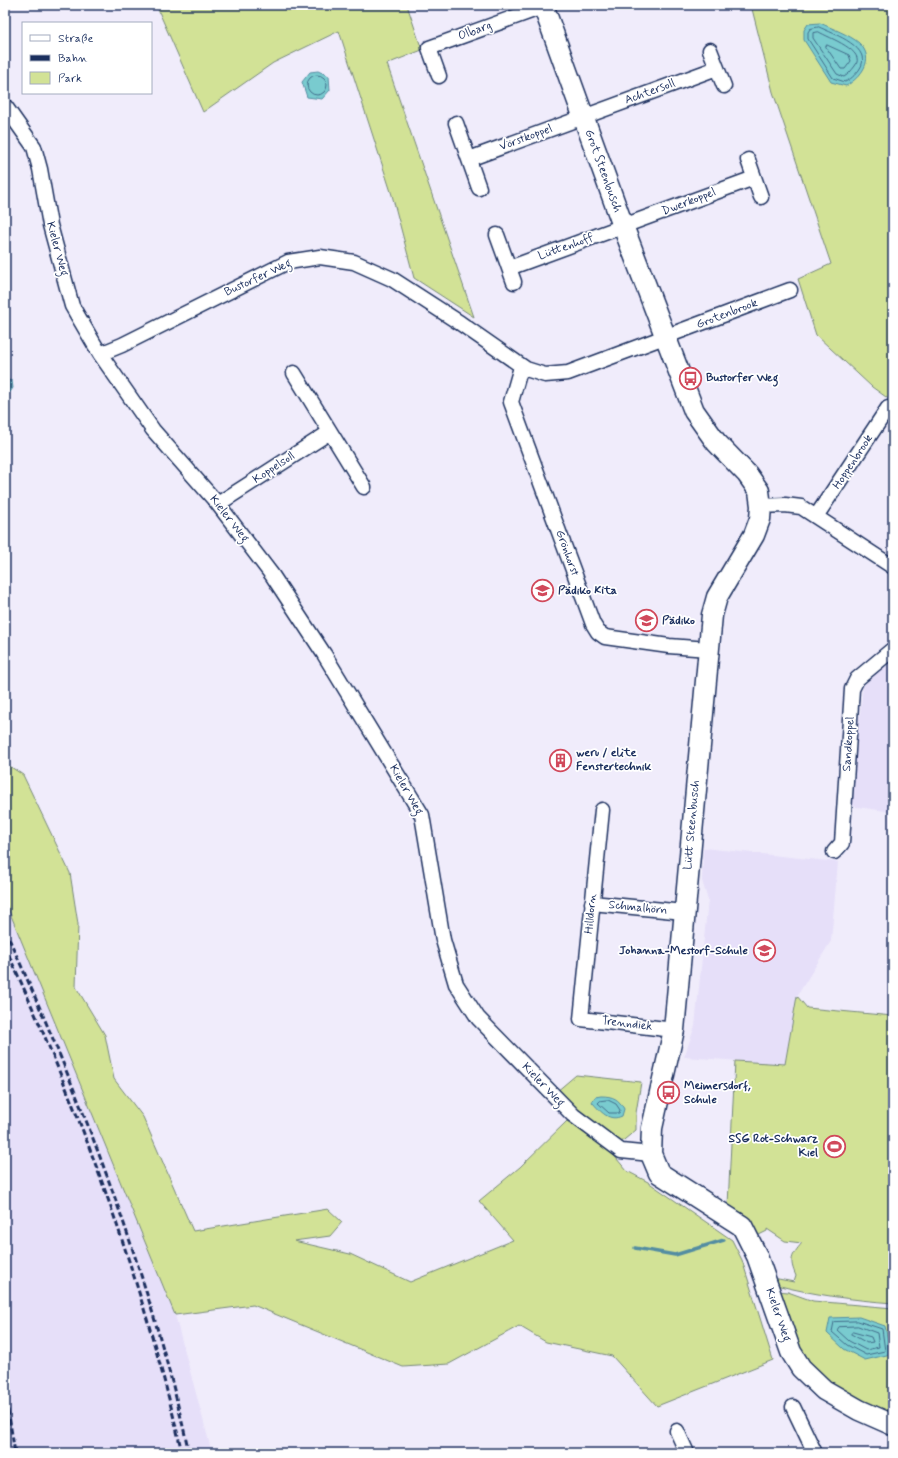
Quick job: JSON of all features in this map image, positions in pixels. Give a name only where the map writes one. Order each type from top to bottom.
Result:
[{"type":"street","name":"Olbarg","points":[[439,76],[429,48],[545,6]]},
{"type":"street","name":"Grot Steenbusch","points":[[545,6],[583,116],[665,336]]},
{"type":"street","points":[[710,50],[724,86]]},
{"type":"street","name":"Achtersoll","points":[[583,116],[717,68]]},
{"type":"street","name":"Kieler Weg","points":[[5,106],[34,147],[40,169],[50,225],[72,306],[100,354],[153,430],[218,504],[272,575],[324,654],[422,815],[443,940],[456,984],[478,1018],[573,1115],[621,1151],[651,1154],[659,1173],[742,1226],[757,1256],[791,1352],[801,1368],[824,1390],[859,1410],[893,1424]]},
{"type":"street","name":"Vörstkoppel","points":[[469,159],[583,116]]},
{"type":"street","points":[[456,123],[479,188]]},
{"type":"street","points":[[748,160],[760,197]]},
{"type":"street","name":"Dwerkoppel","points":[[623,226],[754,178]]},
{"type":"street","name":"Lüttenhoff","points":[[509,268],[623,226]]},
{"type":"street","points":[[497,235],[514,282]]},
{"type":"street","name":"Bustorfer Weg","points":[[100,354],[122,345],[288,262],[320,257],[354,262],[392,279],[460,323],[522,367],[545,375],[568,373],[665,336]]},
{"type":"street","name":"Grotenbrook","points":[[665,336],[790,290]]},
{"type":"street","points":[[665,336],[694,411],[716,442],[747,474],[759,491],[761,506],[801,506],[817,515],[893,567]]},
{"type":"street","name":"Grönhorst","points":[[522,367],[511,402],[593,624],[598,632],[605,637],[669,646],[708,649]]},
{"type":"street","points":[[294,374],[364,487]]},
{"type":"street","name":"Hoppenbrook","points":[[817,515],[888,408]]},
{"type":"street","name":"Koppelsoll","points":[[218,504],[330,432]]},
{"type":"street","name":"Lütt Steenbusch","points":[[651,1154],[652,1128],[674,1030],[712,615],[717,597],[754,534],[760,519],[761,506]]},
{"type":"street","name":"Sandkoppel","points":[[834,852],[842,843],[852,689],[857,679],[893,649]]},
{"type":"street","name":"Hilldorn","points":[[581,1019],[602,810]]},
{"type":"street","name":"Schmalhörn","points":[[592,903],[684,912]]},
{"type":"street","name":"Trenndiek","points":[[581,1019],[674,1030]]},
{"type":"street","points":[[793,1407],[815,1453]]},
{"type":"street","points":[[677,1431],[687,1453]]},
{"type":"shaded area","points":[[893,657],[893,812],[850,806],[863,686]]},
{"type":"shaded area","name":"Johanna-Mestorf-Schule","points":[[703,848],[838,862],[831,941],[797,996],[785,1064],[684,1057],[695,1026],[708,900],[702,881]]},
{"type":"shaded area","points":[[5,901],[175,1315],[212,1453],[5,1453]]},
{"type":"green space","points":[[156,5],[407,5],[422,50],[387,64],[474,317],[414,278],[392,195],[339,31],[273,63],[203,112]]},
{"type":"green space","points":[[751,5],[893,5],[893,402],[872,387],[816,335],[798,279],[831,264],[773,92]]},
{"type":"green space","points":[[5,763],[23,775],[70,873],[78,924],[76,987],[105,1035],[114,1079],[143,1117],[193,1231],[328,1209],[342,1222],[330,1236],[294,1241],[350,1254],[410,1282],[513,1240],[479,1201],[520,1167],[567,1121],[611,1152],[627,1171],[648,1182],[732,1240],[742,1260],[773,1360],[657,1406],[612,1356],[546,1342],[519,1326],[449,1364],[403,1367],[253,1305],[175,1315],[5,901]]},
{"type":"green space","name":"SSG Rot-Schwarz Kiel","points":[[797,996],[807,1008],[893,1016],[893,1303],[834,1297],[776,1285],[773,1278],[794,1282],[796,1276],[792,1266],[792,1258],[795,1251],[802,1243],[785,1241],[767,1229],[767,1231],[757,1236],[728,1205],[735,1061],[785,1064]]},
{"type":"green space","points":[[576,1075],[641,1082],[636,1113],[636,1130],[619,1144],[556,1092]]},
{"type":"green space","points":[[777,1291],[788,1292],[813,1301],[893,1308],[893,1418],[809,1371]]},
{"type":"water","points":[[820,23],[851,37],[864,49],[866,61],[864,67],[857,78],[846,86],[831,82],[804,40],[804,30],[808,24]]},
{"type":"water","points":[[318,71],[329,76],[330,90],[322,99],[307,97],[302,82],[310,72]]},
{"type":"water","points":[[5,381],[12,381],[13,388],[5,399]]},
{"type":"water","points":[[595,1097],[612,1097],[618,1100],[624,1109],[622,1116],[617,1118],[609,1117],[592,1102]]},
{"type":"water","points":[[859,1317],[885,1326],[891,1354],[865,1360],[844,1349],[827,1333],[830,1318]]},
{"type":"waterway","points":[[635,1248],[675,1255],[724,1240]]},
{"type":"railway","points":[[5,930],[60,1057],[111,1187],[134,1253],[154,1319],[173,1386],[189,1453]]},
{"type":"railway","points":[[5,947],[58,1069],[107,1195],[148,1323],[182,1453]]},
{"type":"railway","points":[[5,1392],[15,1453]]},
{"type":"place","name":"Bustorfer Weg","points":[[691,378]]},
{"type":"place","name":"Pädiko Kita","points":[[543,591]]},
{"type":"place","name":"Pädiko","points":[[646,621]]},
{"type":"place","name":"weru / elite Fenstertechnik","points":[[560,760]]},
{"type":"place","name":"Johanna-Mestorf-Schule","points":[[764,951]]},
{"type":"place","name":"Meimersdorf, Schule","points":[[669,1093]]},
{"type":"place","name":"SSG Rot-Schwarz Kiel","points":[[834,1146]]}]
